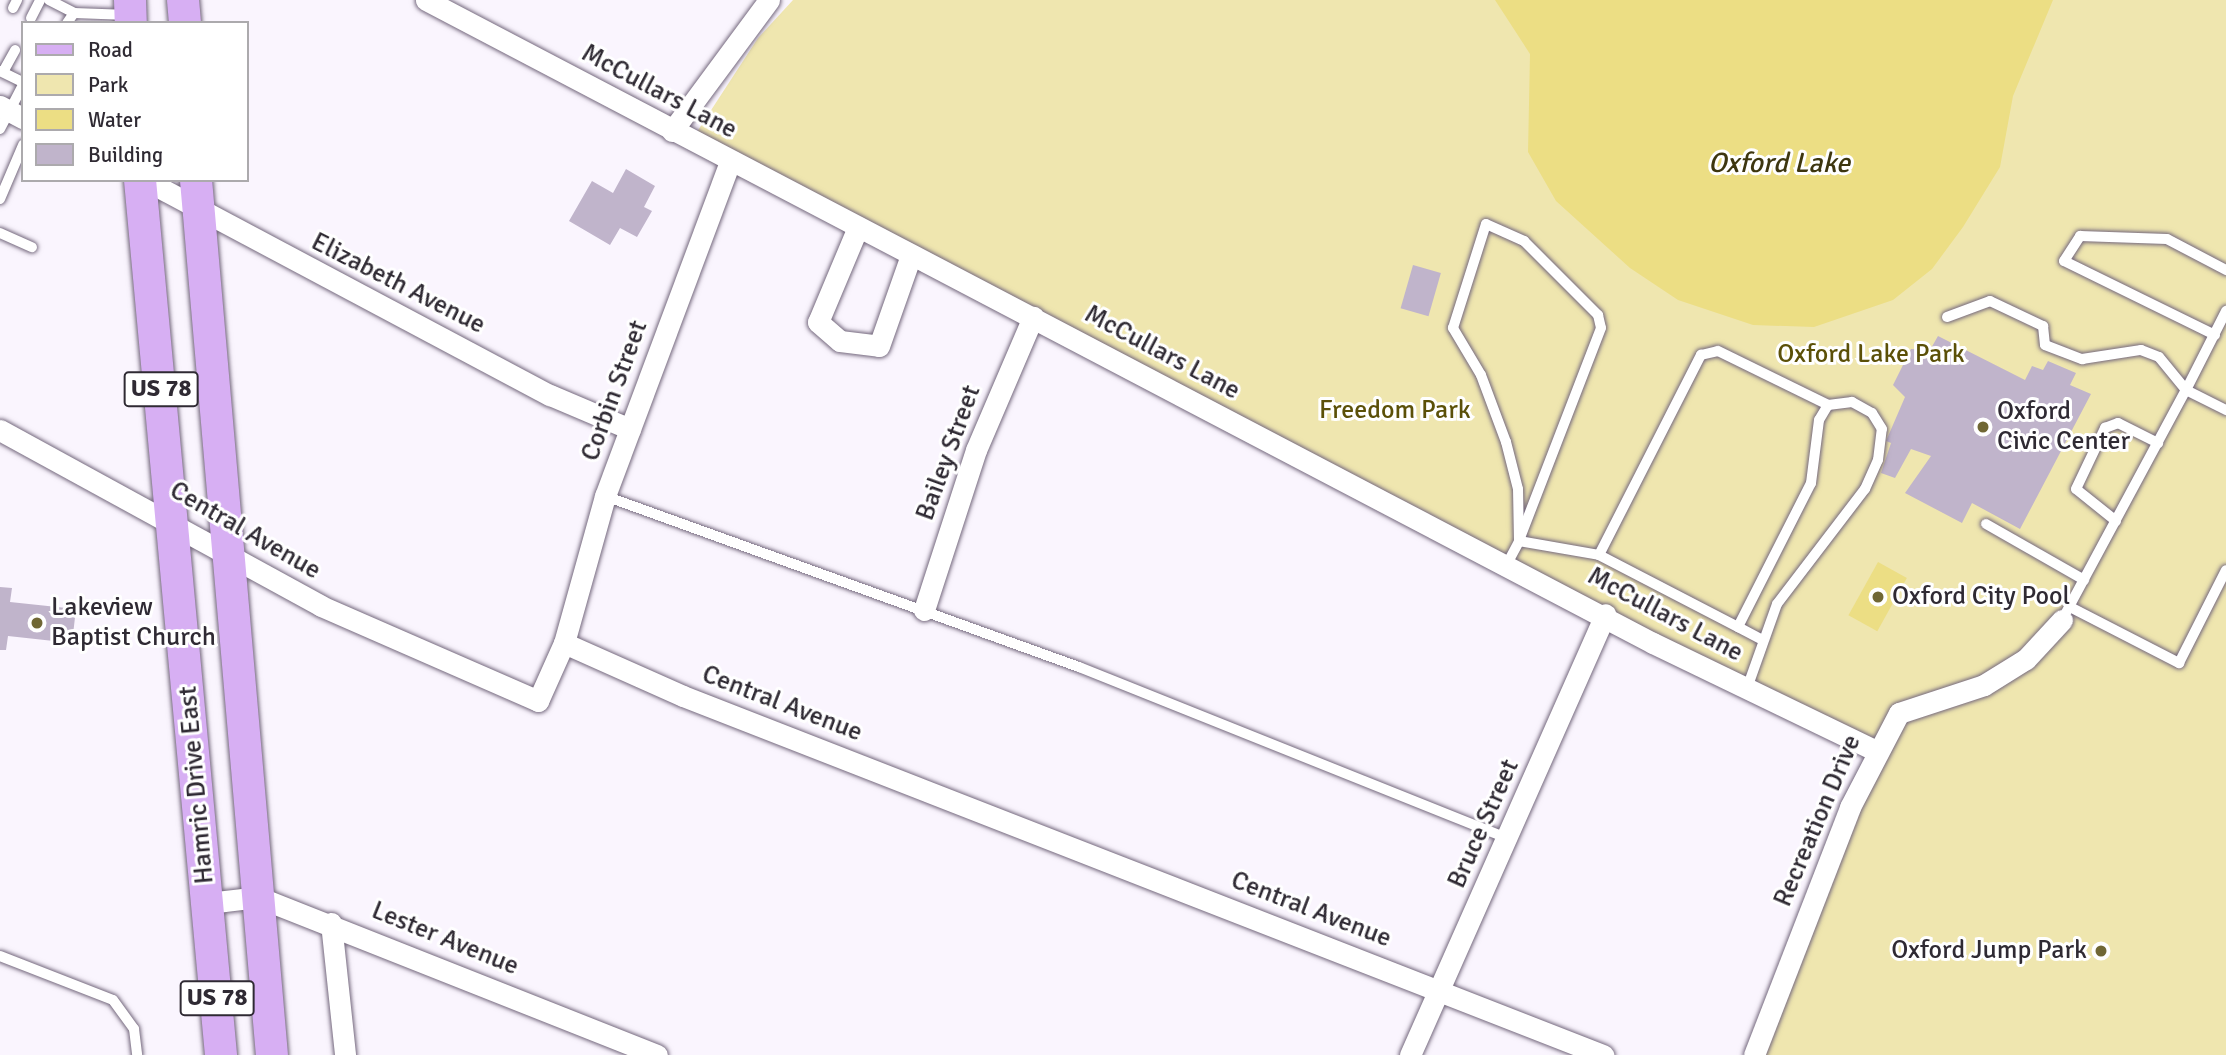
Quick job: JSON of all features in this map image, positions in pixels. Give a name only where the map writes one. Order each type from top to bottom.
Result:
[{"type":"main road","points":[[183,0],[185,21]]},
{"type":"main road","name":"Hamric Drive East","points":[[142,182],[222,1055]]},
{"type":"main road","name":"Hamric Drive East","points":[[196,182],[272,1055]]},
{"type":"street","name":"McCullars Lane","points":[[426,0],[451,6],[730,162],[1605,614],[1746,691],[1874,750]]},
{"type":"street","points":[[672,131],[769,0]]},
{"type":"street","name":"Corbin Street","points":[[564,643],[605,496],[730,162]]},
{"type":"street","name":"Elizabeth Avenue","points":[[145,182],[199,213],[630,429]]},
{"type":"street","points":[[858,227],[818,322],[840,341],[879,346],[911,255]]},
{"type":"street","name":"Bailey Street","points":[[924,610],[976,450],[1033,317]]},
{"type":"street","name":"Central Avenue","points":[[0,430],[173,521],[230,557],[333,612],[538,701],[564,643],[747,721],[1604,1055]]},
{"type":"street","name":"Recreation Drive","points":[[1754,1055],[1874,750],[1899,713],[1984,685],[2026,659],[2066,613]]},
{"type":"street","name":"Bruce Street","points":[[1410,1055],[1508,839],[1605,614]]},
{"type":"street","name":"Lester Avenue","points":[[208,903],[258,897],[331,923],[657,1055]]},
{"type":"street","points":[[331,923],[345,1055]]},
{"type":"lane","points":[[31,18],[40,0]]},
{"type":"lane","points":[[49,0],[70,18],[130,13]]},
{"type":"lane","points":[[15,50],[1,71],[21,83]]},
{"type":"lane","points":[[8,116],[21,88]]},
{"type":"lane","points":[[0,199],[21,150]]},
{"type":"lane","points":[[1507,564],[1519,541],[1601,328],[1598,314],[1524,241],[1486,223],[1453,328],[1481,374],[1506,442],[1518,489],[1519,541]]},
{"type":"lane","points":[[0,233],[32,247]]},
{"type":"lane","points":[[2215,335],[2064,261],[2080,236],[2167,239],[2226,270]]},
{"type":"lane","points":[[1947,317],[1990,300],[2043,326],[2045,345],[2082,359],[2141,350],[2159,357],[2186,390],[2226,410]]},
{"type":"lane","points":[[2226,311],[2066,613],[2179,663],[2226,570]]},
{"type":"lane","points":[[1599,555],[1702,355],[1718,351],[1828,405],[1852,402],[1872,413],[1882,429],[1878,460],[1865,489],[1777,604],[1761,639],[1746,691]]},
{"type":"lane","points":[[1738,627],[1811,483],[1816,465],[1811,453],[1828,405]]},
{"type":"lane","points":[[2116,521],[2076,489],[2105,428],[2118,423],[2158,443]]},
{"type":"lane","points":[[605,496],[924,610],[1315,757],[1508,839]]},
{"type":"lane","points":[[1986,524],[2084,580]]},
{"type":"lane","points":[[1519,541],[1599,555],[1761,639]]},
{"type":"lane","points":[[0,956],[113,1000],[134,1029],[137,1055]]},
{"type":"green space","name":"Oxford Lake Park","points":[[793,0],[2226,0],[2226,1055],[1754,1055],[1874,751],[691,141],[758,38]]},
{"type":"water","name":"Oxford Lake","points":[[1495,0],[2053,0],[2013,96],[2000,167],[1963,227],[1932,269],[1893,300],[1814,327],[1753,325],[1678,300],[1630,268],[1556,201],[1528,152],[1530,54]]},
{"type":"water","name":"Oxford City Pool","points":[[1878,562],[1907,578],[1877,631],[1848,615]]},
{"type":"building","points":[[626,169],[655,186],[644,207],[652,211],[637,237],[620,228],[610,245],[569,221],[592,181],[613,193]]},
{"type":"building","points":[[1413,265],[1441,273],[1428,316],[1401,308]]},
{"type":"building","name":"Oxford Civic Center","points":[[1938,336],[2025,380],[2032,366],[2043,370],[2048,361],[2076,373],[2070,385],[2091,394],[2020,529],[1972,503],[1962,523],[1905,493],[1931,456],[1911,449],[1895,478],[1881,473],[1891,443],[1886,441],[1905,397],[1893,385],[1911,349],[1930,350]]},
{"type":"building","name":"Lakeview Baptist Church","points":[[0,587],[12,588],[10,602],[76,609],[72,643],[8,636],[6,650],[0,650]]},
{"type":"place","name":"Oxford Civic Center","points":[[1983,427]]},
{"type":"place","name":"Oxford City Pool","points":[[1878,597]]},
{"type":"place","name":"Lakeview Baptist Church","points":[[37,623]]},
{"type":"place","name":"Oxford Jump Park","points":[[2101,951]]},
{"type":"park label","name":"Freedom Park","points":[[1395,411]]}]
